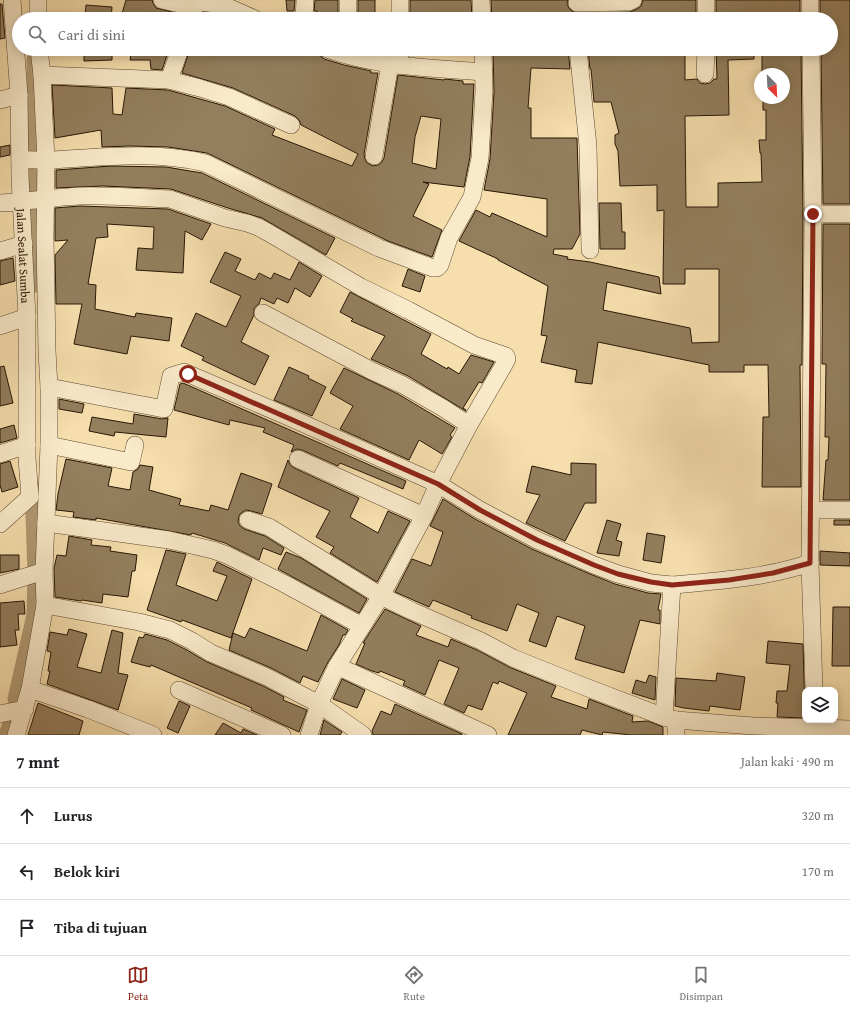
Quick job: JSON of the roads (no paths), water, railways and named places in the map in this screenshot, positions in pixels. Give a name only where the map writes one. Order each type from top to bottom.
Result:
[{"type":"street","name":"Jalan Sealat Sumba","points":[[12,0],[13,12]]},
{"type":"street","points":[[38,12],[38,0],[44,0]]},
{"type":"street","points":[[162,0],[189,12]]},
{"type":"street","points":[[304,12],[305,0]]},
{"type":"street","points":[[348,0],[348,12]]},
{"type":"street","points":[[400,0],[400,12]]},
{"type":"street","points":[[481,0],[482,12]]},
{"type":"street","points":[[577,7],[633,0]]},
{"type":"street","points":[[706,0],[706,12]]},
{"type":"street","points":[[810,0],[810,12]]},
{"type":"street","points":[[192,12],[201,2],[223,2],[242,12]]},
{"type":"street","name":"Jalan Sealat Sumba","points":[[16,56],[18,95],[33,160],[34,200],[24,244],[27,323],[28,486],[40,502],[46,523],[44,571],[45,605],[30,689],[16,735]]},
{"type":"street","points":[[0,524],[40,502],[49,445],[47,330],[34,200],[33,160],[42,75],[40,56]]},
{"type":"street","points":[[169,80],[178,56]]},
{"type":"street","points":[[372,56],[484,72]]},
{"type":"street","points":[[33,160],[154,156],[185,158],[205,163],[379,248],[433,268],[437,268],[440,265],[449,238],[472,197],[480,158],[482,139],[484,101],[483,56]]},
{"type":"street","points":[[579,56],[588,138],[590,250]]},
{"type":"street","points":[[705,74],[706,56]]},
{"type":"street","points":[[811,56],[813,214],[810,563],[814,687]]},
{"type":"street","points":[[374,156],[396,59]]},
{"type":"street","points":[[42,75],[169,80],[229,97],[291,125]]},
{"type":"street","points":[[0,100],[18,95]]},
{"type":"street","points":[[0,203],[98,196],[170,199],[225,218],[248,223],[269,233],[361,287],[408,310],[449,333],[474,345],[506,356],[507,359],[505,363],[469,425],[438,484],[424,516],[381,596],[337,666],[319,704],[309,735]]},
{"type":"street","points":[[813,214],[850,214]]},
{"type":"street","points":[[0,251],[24,244]]},
{"type":"street","points":[[263,313],[372,371],[402,385],[443,408],[469,425]]},
{"type":"street","points":[[0,326],[27,323],[47,330]]},
{"type":"street","points":[[49,387],[164,409],[171,376],[184,372],[438,484],[480,510],[537,540],[618,574],[651,582],[672,585],[729,580],[773,573],[810,563]]},
{"type":"street","points":[[0,454],[27,445]]},
{"type":"street","points":[[49,445],[131,462],[135,445]]},
{"type":"street","points":[[298,459],[424,516]]},
{"type":"street","points":[[810,510],[850,510]]},
{"type":"street","points":[[248,520],[269,527],[282,534],[381,596],[412,611],[481,641],[513,658],[672,724],[753,726],[815,724],[850,729]]},
{"type":"street","points":[[46,523],[169,540],[213,550],[227,555],[283,583],[362,626]]},
{"type":"street","points":[[0,585],[44,571]]},
{"type":"street","points":[[672,585],[672,724]]},
{"type":"street","points":[[45,605],[140,622],[170,630],[211,653],[267,677],[319,704],[363,735]]},
{"type":"street","points":[[337,666],[488,735]]},
{"type":"street","points":[[30,689],[88,709],[153,735]]},
{"type":"street","points":[[179,690],[282,735]]},
{"type":"street","points":[[0,714],[25,709]]},
{"type":"waterway","points":[[33,286],[34,60]]},
{"type":"waterway","points":[[15,699],[34,615],[35,574],[32,486]]},
{"type":"waterway","points":[[6,735],[10,724]]}]
